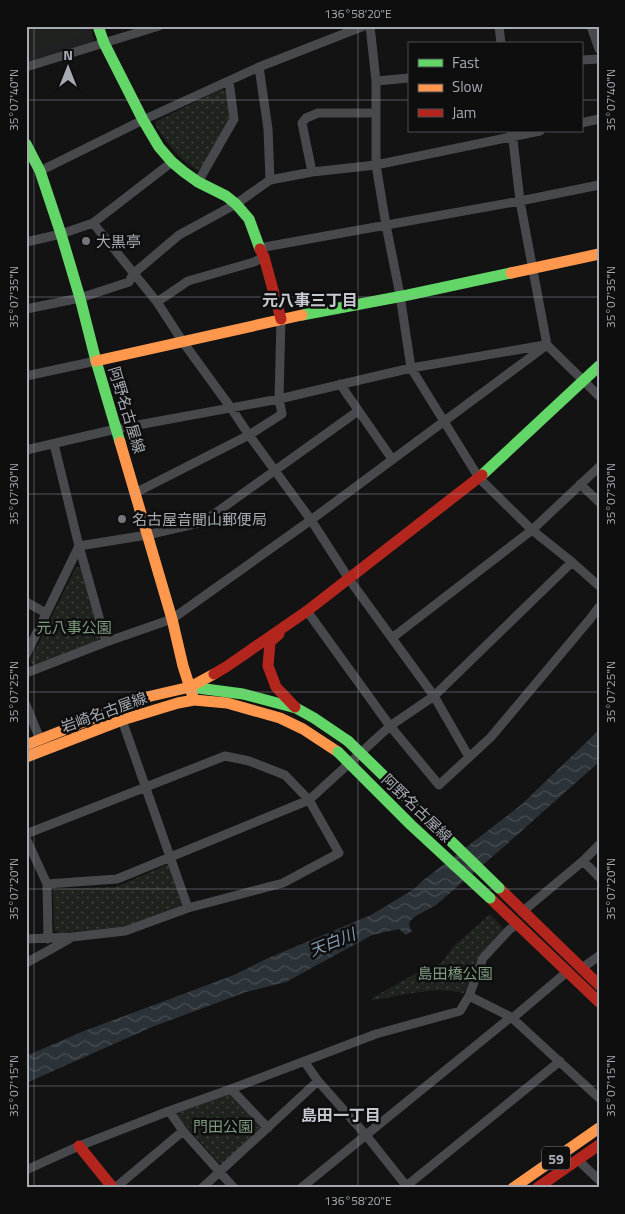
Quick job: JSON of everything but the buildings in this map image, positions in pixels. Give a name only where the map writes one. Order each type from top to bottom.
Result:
[{"type":"main road","points":[[98,26],[104,43],[143,120],[159,146],[172,162],[184,172],[198,182],[226,196],[249,219],[281,319]]},
{"type":"main road","name":"阿野名古屋線","points":[[26,144],[61,234],[194,700],[227,703],[280,718],[303,729],[338,752],[599,1002]]},
{"type":"main road","points":[[96,361],[281,319],[599,254]]},
{"type":"main road","points":[[190,687],[226,668],[308,611],[479,478],[599,366]]},
{"type":"main road","points":[[290,623],[270,642],[268,666],[276,686],[296,708]]},
{"type":"main road","points":[[194,700],[226,668]]},
{"type":"main road","name":"阿野名古屋線","points":[[190,687],[243,694],[296,708],[348,742],[599,985]]},
{"type":"main road","name":"岩崎名古屋線","points":[[26,745],[147,697],[190,687]]},
{"type":"main road","name":"岩崎名古屋線","points":[[26,757],[122,720],[178,702],[194,700]]},
{"type":"main road","name":"59","points":[[514,1188],[518,1183],[599,1128]]},
{"type":"main road","name":"59","points":[[538,1188],[599,1144]]},
{"type":"main road","points":[[79,1146],[114,1188]]},
{"type":"street","points":[[26,67],[159,26]]},
{"type":"street","points":[[34,165],[143,120],[259,67],[364,26]]},
{"type":"street","points":[[370,26],[376,82],[376,165],[400,295],[411,368],[479,478],[532,530],[599,586]]},
{"type":"street","points":[[498,26],[501,42]]},
{"type":"street","points":[[591,26],[599,49]]},
{"type":"street","points":[[582,60],[599,59]]},
{"type":"street","points":[[259,67],[268,130],[270,180]]},
{"type":"street","points":[[376,82],[408,78]]},
{"type":"street","points":[[198,182],[234,119],[229,81]]},
{"type":"street","points":[[312,172],[302,123],[306,118],[318,113],[376,113]]},
{"type":"street","points":[[582,122],[599,119]]},
{"type":"street","points":[[26,309],[80,298],[129,282],[133,274],[179,235],[236,204],[270,180],[312,172],[376,165],[512,134],[531,132]]},
{"type":"street","points":[[512,134],[520,201],[547,345],[599,396]]},
{"type":"street","points":[[26,242],[61,234],[93,223],[172,162]]},
{"type":"street","points":[[157,302],[188,282],[254,262],[261,252],[386,225],[599,185]]},
{"type":"street","points":[[93,223],[157,302],[274,471],[311,520],[349,579],[434,696],[469,757]]},
{"type":"street","points":[[135,494],[249,435],[282,414],[279,399],[281,319]]},
{"type":"street","points":[[26,450],[116,429],[279,399],[411,368],[547,345]]},
{"type":"street","points":[[26,674],[106,642],[172,619],[311,520],[547,345]]},
{"type":"street","points":[[26,376],[96,361]]},
{"type":"street","points":[[340,384],[392,459]]},
{"type":"street","points":[[78,546],[204,522],[358,410]]},
{"type":"street","points":[[54,444],[78,546],[106,642]]},
{"type":"street","points":[[392,638],[532,530],[599,467]]},
{"type":"street","points":[[580,484],[599,502]]},
{"type":"street","points":[[26,655],[78,546]]},
{"type":"street","points":[[47,884],[117,879],[309,800],[390,726],[434,696],[572,562]]},
{"type":"street","points":[[26,602],[46,613]]},
{"type":"street","points":[[308,611],[390,726],[439,785],[490,738],[599,608]]},
{"type":"street","points":[[26,705],[40,739]]},
{"type":"street","points":[[122,720],[188,908]]},
{"type":"street","points":[[26,939],[48,939],[72,938],[125,931],[188,908],[283,882],[339,852],[309,800],[285,775],[249,761],[225,756],[26,836],[47,884],[48,939]]},
{"type":"street","points":[[522,912],[583,861],[599,845]]},
{"type":"street","points":[[583,861],[599,877]]},
{"type":"street","points":[[26,1170],[79,1146],[376,1034],[460,1011],[469,996],[483,958],[517,924]]},
{"type":"street","points":[[26,963],[72,938]]},
{"type":"street","points":[[582,968],[599,956]]},
{"type":"street","points":[[301,1188],[365,1134],[511,1017],[515,1016],[568,971]]},
{"type":"street","points":[[469,996],[511,1017],[599,1098]]},
{"type":"street","points":[[304,1061],[318,1081],[365,1134],[406,1187],[560,1061]]},
{"type":"street","points":[[202,1188],[318,1081]]},
{"type":"street","points":[[232,1089],[268,1128]]},
{"type":"street","points":[[169,1112],[183,1131],[234,1188]]},
{"type":"street","points":[[114,1188],[183,1131]]},
{"type":"street","points":[[578,1160],[599,1180]]},
{"type":"shaded area","points":[[26,26],[90,26],[94,39],[92,42],[26,62]]},
{"type":"green space","points":[[26,26],[79,26],[82,37],[26,53]]},
{"type":"green space","points":[[222,89],[228,91],[231,119],[202,171],[198,171],[174,150],[155,124],[156,121]]},
{"type":"green space","name":"元八事公園","points":[[76,567],[82,568],[101,638],[99,642],[34,666],[30,661]]},
{"type":"green space","points":[[168,864],[182,905],[123,927],[59,933],[54,930],[53,889],[116,887]]},
{"type":"green space","name":"島田橋公園","points":[[490,914],[505,930],[481,956],[464,993],[441,990],[372,999],[422,970],[441,963],[454,946]]},
{"type":"green space","name":"門田公園","points":[[230,1093],[263,1127],[222,1164],[219,1163],[177,1116],[178,1111]]},
{"type":"water","name":"天白川","points":[[599,730],[599,762],[436,905],[410,921],[409,925],[412,931],[406,935],[399,929],[372,935],[286,982],[246,992],[152,1027],[26,1083],[26,1056],[84,1031],[234,975],[266,959],[371,915],[414,889],[521,805]]},
{"type":"traffic: fast","points":[[98,26],[104,43],[143,120],[159,147],[184,172],[198,182],[226,196],[236,204],[249,219],[260,249]]},
{"type":"traffic: fast","points":[[26,144],[40,171],[61,234],[120,442]]},
{"type":"traffic: fast","points":[[302,315],[511,273]]},
{"type":"traffic: fast","points":[[482,475],[599,366]]},
{"type":"traffic: fast","points":[[190,687],[243,694],[296,708],[348,741]]},
{"type":"traffic: fast","points":[[348,741],[499,888]]},
{"type":"traffic: fast","points":[[338,752],[411,825],[490,898]]},
{"type":"traffic: slow","points":[[511,273],[599,254]]},
{"type":"traffic: slow","points":[[96,361],[302,315]]},
{"type":"traffic: slow","points":[[120,442],[194,700]]},
{"type":"traffic: slow","points":[[26,745],[147,697],[190,687],[214,674]]},
{"type":"traffic: slow","points":[[26,757],[122,720],[194,700],[227,703],[280,718],[303,729],[338,752]]},
{"type":"traffic: slow","points":[[513,1188],[599,1128]]},
{"type":"traffic: jam","points":[[260,249],[264,257],[281,319]]},
{"type":"traffic: jam","points":[[214,674],[307,611],[482,475]]},
{"type":"traffic: jam","points":[[279,634],[270,642],[268,666],[276,687],[295,707]]},
{"type":"traffic: jam","points":[[499,888],[599,985]]},
{"type":"traffic: jam","points":[[490,898],[599,1002]]},
{"type":"traffic: jam","points":[[537,1188],[599,1145]]},
{"type":"traffic: jam","points":[[79,1146],[113,1188]]},
{"type":"place","name":"大黒亭","points":[[86,241]]},
{"type":"place","name":"名古屋音聞山郵便局","points":[[122,519]]},
{"type":"district","name":"元八事三丁目","points":[[310,300]]},
{"type":"district","name":"島田一丁目","points":[[341,1115]]}]
